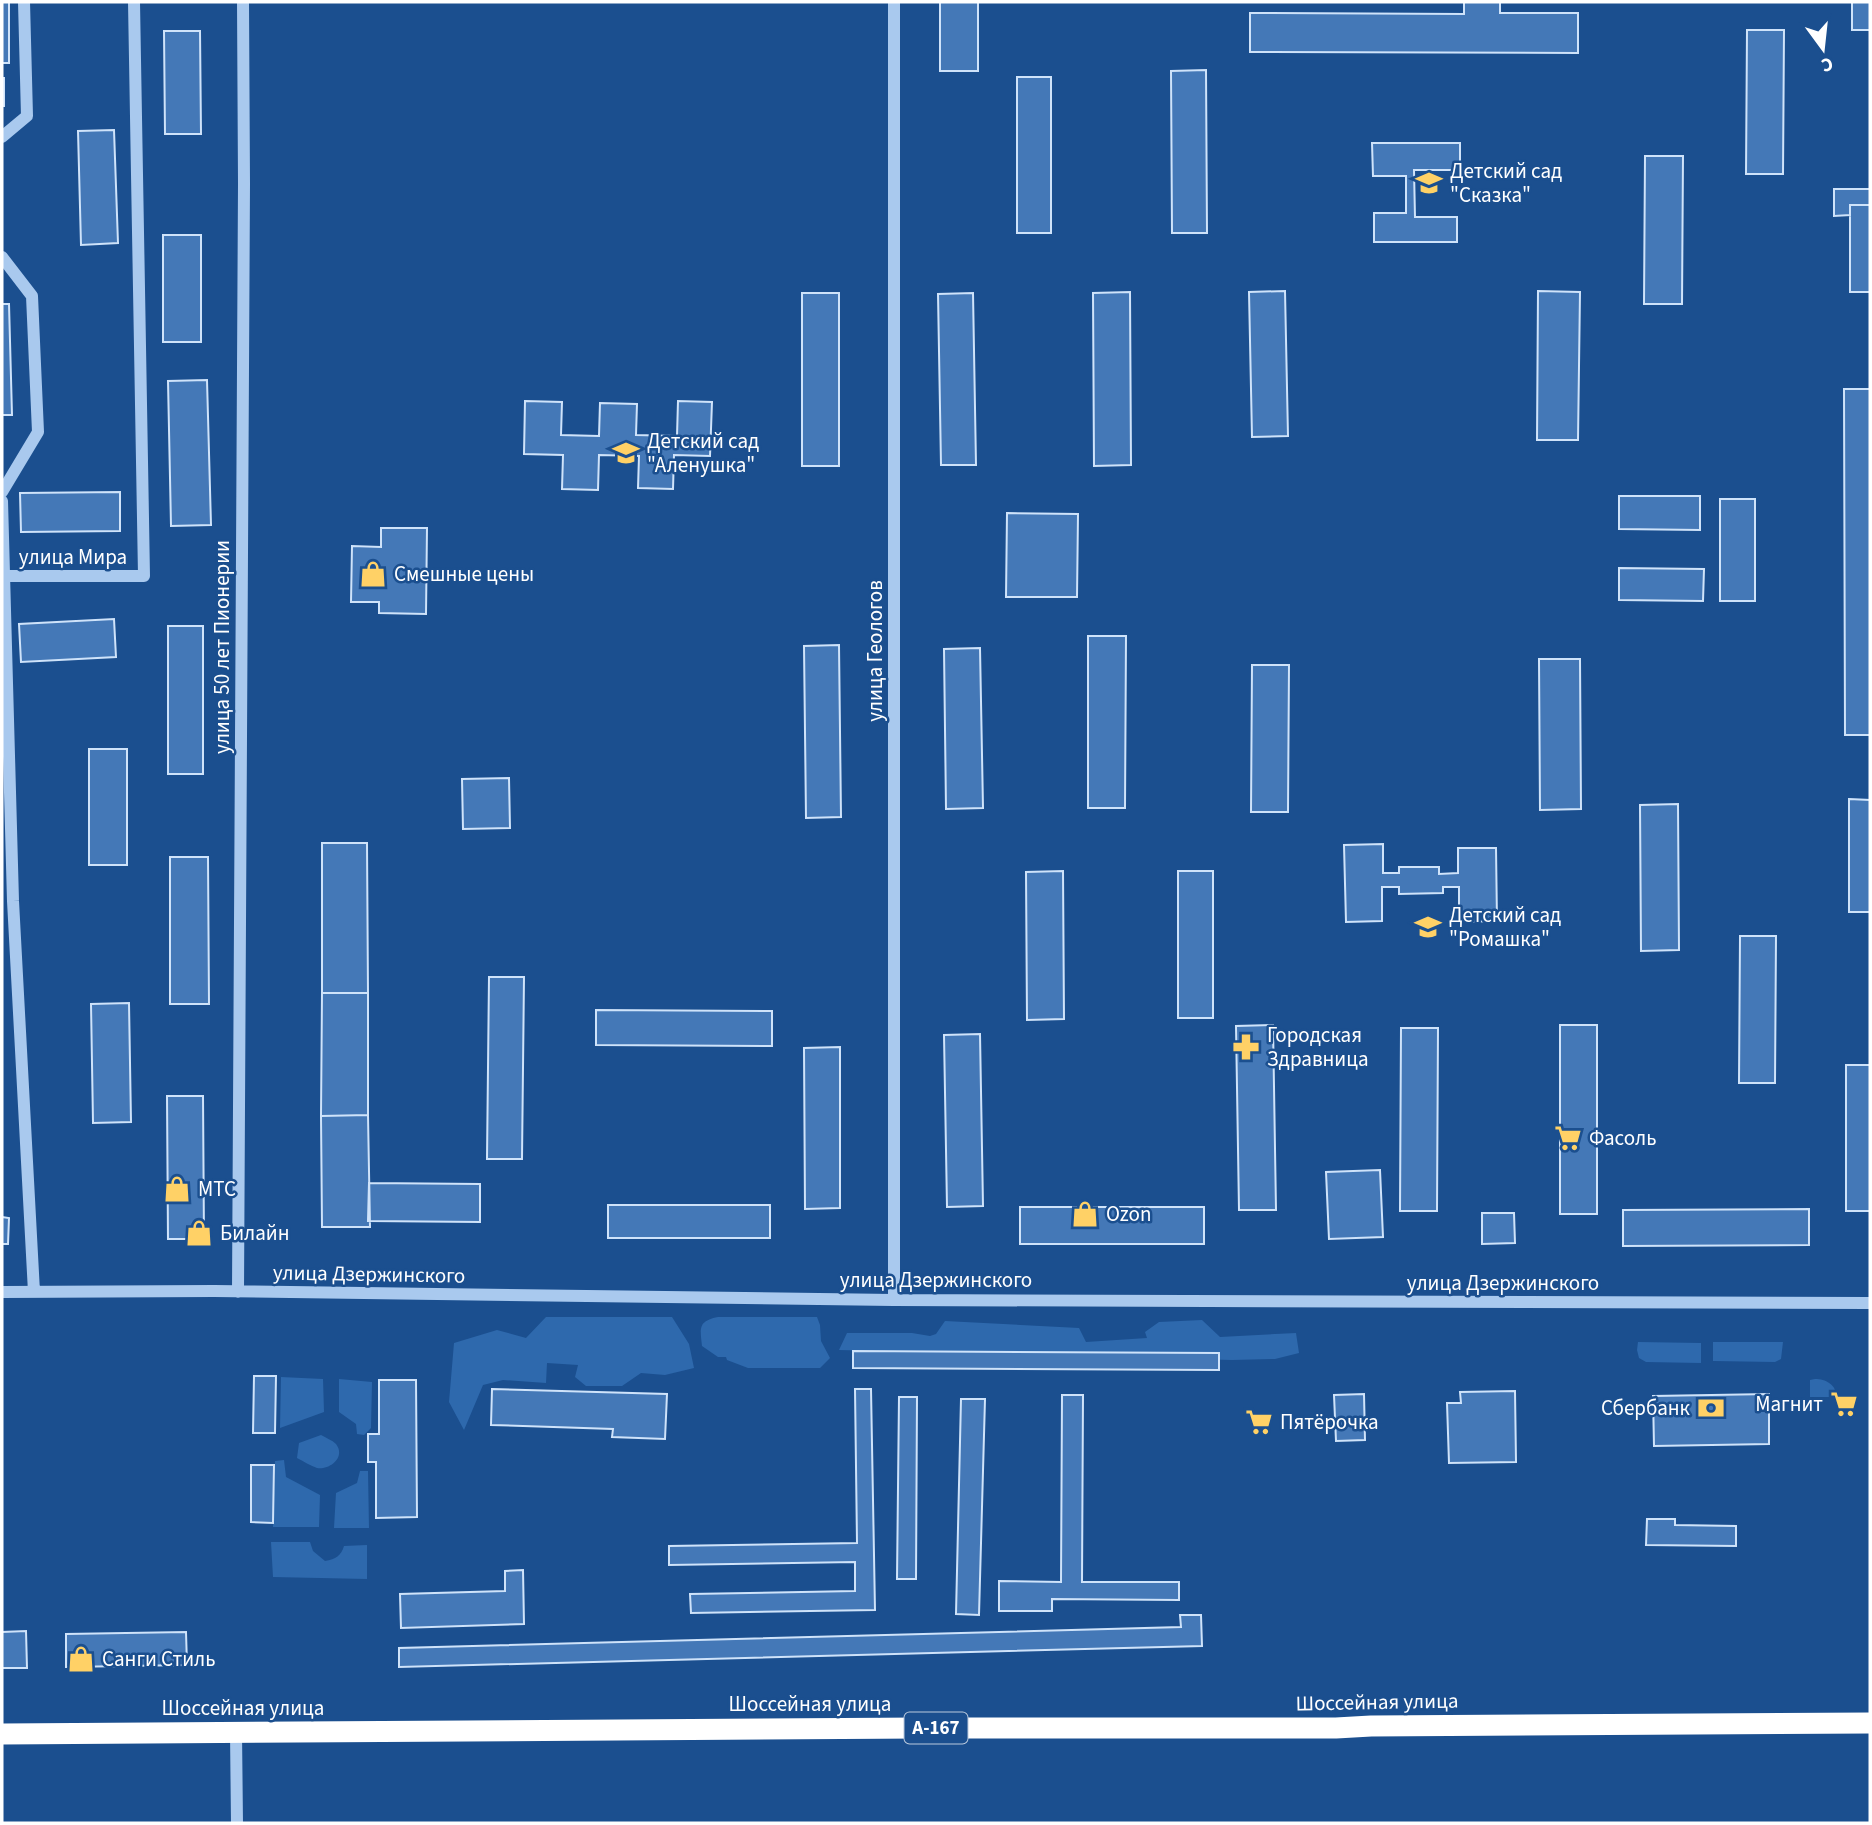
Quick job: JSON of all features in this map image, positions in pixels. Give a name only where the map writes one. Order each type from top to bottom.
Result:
[{"type":"highway","name":"Шоссейная улица","points":[[2,1734],[1870,1723]]},
{"type":"street","points":[[2,137],[27,116],[24,2]]},
{"type":"street","name":"улица Мира","points":[[2,576],[144,576],[134,2]]},
{"type":"street","name":"улица 50 лет Пионерии","points":[[238,1292],[243,2]]},
{"type":"street","name":"улица Геологов","points":[[894,2],[894,1300]]},
{"type":"street","points":[[2,257],[32,296],[38,432],[2,492]]},
{"type":"street","points":[[2,501],[13,901],[34,1292]]},
{"type":"street","name":"улица Дзержинского","points":[[2,1292],[238,1292],[894,1300],[1870,1303]]},
{"type":"street","points":[[236,1732],[237,1823]]},
{"type":"shaded area","points":[[546,1317],[672,1317],[689,1344],[694,1368],[665,1375],[641,1373],[622,1386],[586,1386],[575,1377],[578,1365],[547,1363],[546,1383],[503,1380],[483,1385],[464,1430],[449,1402],[454,1343],[497,1330],[526,1338]]},
{"type":"shaded area","points":[[718,1317],[817,1317],[821,1341],[830,1358],[820,1368],[748,1368],[727,1360],[726,1357],[718,1357],[702,1346],[702,1326]]},
{"type":"shaded area","points":[[1202,1320],[1220,1337],[1296,1333],[1299,1353],[1275,1359],[1232,1360],[839,1350],[847,1333],[912,1333],[930,1336],[936,1334],[945,1321],[1079,1328],[1086,1342],[1147,1338],[1145,1332],[1159,1322]]},
{"type":"shaded area","points":[[1638,1342],[1701,1343],[1701,1363],[1646,1362],[1639,1358]]},
{"type":"shaded area","points":[[1713,1342],[1783,1342],[1781,1359],[1775,1362],[1713,1361]]},
{"type":"shaded area","points":[[281,1377],[323,1379],[324,1412],[280,1428]]},
{"type":"shaded area","points":[[339,1379],[372,1382],[371,1428],[364,1435],[357,1434],[356,1424],[339,1412]]},
{"type":"shaded area","points":[[1810,1380],[1830,1384],[1835,1389],[1836,1397],[1810,1397]]},
{"type":"shaded area","points":[[321,1435],[331,1440],[339,1449],[335,1462],[327,1467],[317,1468],[297,1458],[299,1443]]},
{"type":"shaded area","points":[[284,1460],[286,1477],[320,1495],[319,1527],[273,1527],[275,1461]]},
{"type":"shaded area","points":[[360,1471],[368,1471],[369,1528],[334,1528],[336,1493],[357,1483]]},
{"type":"shaded area","points":[[271,1542],[310,1542],[313,1551],[325,1561],[338,1556],[344,1546],[367,1545],[367,1579],[273,1577]]},
{"type":"building","points":[[2,2],[9,2],[9,63],[2,63]]},
{"type":"building","points":[[940,2],[978,2],[978,71],[940,71]]},
{"type":"building","points":[[1464,2],[1500,2],[1500,13],[1578,13],[1578,53],[1250,52],[1250,13],[1464,14]]},
{"type":"building","points":[[1852,2],[1870,2],[1870,30],[1852,30]]},
{"type":"building","points":[[1747,30],[1784,30],[1783,174],[1746,174]]},
{"type":"building","points":[[164,31],[200,31],[201,134],[165,134]]},
{"type":"building","points":[[1206,70],[1207,233],[1172,233],[1171,71]]},
{"type":"building","points":[[1017,77],[1051,77],[1051,233],[1017,233]]},
{"type":"building","points":[[4,78],[4,106],[2,106]]},
{"type":"building","points":[[114,130],[118,243],[81,245],[78,131]]},
{"type":"building","points":[[1372,143],[1460,143],[1460,170],[1414,170],[1415,217],[1457,217],[1457,242],[1374,242],[1374,213],[1406,213],[1406,176],[1373,176]]},
{"type":"building","points":[[1645,156],[1683,156],[1682,304],[1644,304]]},
{"type":"building","points":[[1834,189],[1870,189],[1870,205],[1850,205],[1850,215],[1834,216]]},
{"type":"building","points":[[1850,205],[1870,205],[1870,292],[1850,292]]},
{"type":"building","points":[[163,235],[201,235],[201,342],[163,342]]},
{"type":"building","points":[[1285,291],[1288,436],[1252,437],[1249,292]]},
{"type":"building","points":[[1538,291],[1580,292],[1578,440],[1537,440]]},
{"type":"building","points":[[1130,292],[1131,465],[1094,466],[1093,293]]},
{"type":"building","points":[[802,293],[839,293],[839,466],[802,466]]},
{"type":"building","points":[[973,293],[976,465],[941,465],[938,294]]},
{"type":"building","points":[[2,304],[9,304],[12,415],[2,415]]},
{"type":"building","points":[[207,380],[211,525],[171,526],[168,381]]},
{"type":"building","points":[[1844,389],[1870,389],[1870,735],[1845,735]]},
{"type":"building","points":[[525,401],[562,402],[561,435],[599,436],[600,403],[637,404],[636,435],[677,436],[678,401],[712,402],[710,456],[674,455],[673,489],[638,488],[639,456],[599,455],[598,490],[562,489],[563,455],[524,454]]},
{"type":"building","points":[[120,492],[120,531],[21,532],[20,493]]},
{"type":"building","points":[[1619,496],[1700,496],[1700,530],[1619,529]]},
{"type":"building","points":[[1720,499],[1755,499],[1755,601],[1720,601]]},
{"type":"building","points":[[1007,513],[1078,514],[1077,597],[1006,597]]},
{"type":"building","points":[[381,528],[427,528],[426,614],[379,613],[379,602],[351,602],[352,546],[381,547]]},
{"type":"building","points":[[1619,568],[1704,569],[1703,601],[1619,600]]},
{"type":"building","points":[[114,619],[116,657],[21,662],[19,624]]},
{"type":"building","points":[[168,626],[203,626],[203,774],[168,774]]},
{"type":"building","points":[[1088,636],[1126,636],[1125,808],[1088,808]]},
{"type":"building","points":[[839,645],[841,817],[806,818],[804,646]]},
{"type":"building","points":[[980,648],[983,808],[946,809],[944,649]]},
{"type":"building","points":[[1539,659],[1580,659],[1581,809],[1540,810]]},
{"type":"building","points":[[1252,665],[1289,665],[1288,812],[1251,812]]},
{"type":"building","points":[[89,749],[127,749],[127,865],[89,865]]},
{"type":"building","points":[[509,778],[510,828],[463,829],[462,779]]},
{"type":"building","points":[[1849,799],[1870,800],[1870,912],[1849,912]]},
{"type":"building","points":[[1678,804],[1679,950],[1641,951],[1640,805]]},
{"type":"building","points":[[322,843],[367,843],[368,993],[322,993]]},
{"type":"building","points":[[1383,844],[1383,873],[1399,873],[1399,867],[1439,867],[1439,874],[1458,873],[1458,848],[1496,848],[1497,921],[1459,922],[1459,887],[1443,887],[1443,893],[1399,894],[1399,887],[1382,887],[1382,921],[1346,922],[1344,845]]},
{"type":"building","points":[[170,857],[208,857],[209,1004],[170,1004]]},
{"type":"building","points":[[1063,871],[1064,1019],[1027,1020],[1026,872]]},
{"type":"building","points":[[1178,871],[1213,871],[1213,1018],[1178,1018]]},
{"type":"building","points":[[1740,936],[1776,936],[1775,1083],[1739,1083]]},
{"type":"building","points":[[489,977],[524,977],[522,1159],[487,1159]]},
{"type":"building","points":[[322,993],[368,993],[368,1115],[321,1116]]},
{"type":"building","points":[[129,1003],[131,1122],[93,1123],[91,1004]]},
{"type":"building","points":[[596,1010],[772,1011],[772,1046],[596,1045]]},
{"type":"building","points":[[1273,1025],[1276,1210],[1239,1210],[1236,1026]]},
{"type":"building","points":[[1560,1025],[1597,1025],[1597,1214],[1560,1214]]},
{"type":"building","points":[[1401,1028],[1438,1028],[1437,1211],[1400,1211]]},
{"type":"building","points":[[980,1034],[983,1206],[947,1207],[944,1035]]},
{"type":"building","points":[[840,1047],[840,1208],[805,1209],[804,1048]]},
{"type":"building","points":[[1846,1065],[1870,1065],[1870,1211],[1846,1211]]},
{"type":"building","points":[[167,1096],[203,1096],[204,1239],[168,1239]]},
{"type":"building","points":[[368,1115],[370,1227],[322,1227],[321,1116]]},
{"type":"building","points":[[1380,1170],[1383,1237],[1329,1239],[1326,1172]]},
{"type":"building","points":[[369,1183],[480,1184],[480,1222],[368,1221]]},
{"type":"building","points":[[608,1205],[770,1205],[770,1238],[608,1238]]},
{"type":"building","points":[[1020,1207],[1204,1207],[1204,1244],[1020,1244]]},
{"type":"building","points":[[1809,1209],[1809,1245],[1623,1246],[1623,1210]]},
{"type":"building","points":[[1482,1213],[1514,1213],[1515,1243],[1482,1244]]},
{"type":"building","points":[[2,1217],[9,1218],[8,1244],[2,1244]]},
{"type":"building","points":[[853,1351],[1219,1353],[1219,1370],[853,1368]]},
{"type":"building","points":[[254,1376],[276,1376],[275,1433],[253,1433]]},
{"type":"building","points":[[379,1380],[416,1380],[417,1517],[376,1518],[376,1462],[368,1462],[368,1434],[379,1434]]},
{"type":"building","points":[[492,1389],[667,1394],[665,1439],[612,1437],[613,1429],[491,1425]]},
{"type":"building","points":[[855,1389],[871,1389],[875,1610],[691,1613],[690,1594],[855,1591],[855,1562],[669,1565],[669,1546],[857,1543]]},
{"type":"building","points":[[1515,1391],[1516,1462],[1449,1463],[1447,1403],[1461,1403],[1460,1392]]},
{"type":"building","points":[[1364,1394],[1365,1440],[1336,1441],[1334,1395]]},
{"type":"building","points":[[1769,1394],[1769,1444],[1654,1446],[1653,1396]]},
{"type":"building","points":[[1062,1395],[1083,1395],[1082,1582],[1179,1582],[1179,1600],[1052,1599],[1052,1611],[999,1611],[999,1581],[1061,1582]]},
{"type":"building","points":[[899,1397],[917,1397],[916,1579],[897,1579]]},
{"type":"building","points":[[961,1399],[985,1399],[979,1615],[956,1614]]},
{"type":"building","points":[[251,1465],[274,1465],[273,1523],[251,1522]]},
{"type":"building","points":[[1647,1519],[1675,1519],[1675,1525],[1736,1526],[1736,1546],[1646,1545]]},
{"type":"building","points":[[523,1570],[524,1624],[401,1628],[400,1594],[505,1591],[505,1571]]},
{"type":"building","points":[[1180,1615],[1201,1615],[1202,1646],[399,1667],[399,1648],[1181,1627]]},
{"type":"building","points":[[26,1631],[27,1668],[2,1668],[2,1632]]},
{"type":"building","points":[[186,1632],[187,1665],[66,1667],[66,1634]]},
{"type":"place","name":"Детский сад \"Сказка\"","points":[[1429,183]]},
{"type":"place","name":"Детский сад \"Аленушка\"","points":[[626,453]]},
{"type":"place","name":"Смешные цены","points":[[373,574]]},
{"type":"place","name":"Детский сад \"Ромашка\"","points":[[1428,927]]},
{"type":"place","name":"Городская Здравница","points":[[1246,1047]]},
{"type":"place","name":"Фасоль","points":[[1568,1138]]},
{"type":"place","name":"МТС","points":[[177,1189]]},
{"type":"place","name":"Ozon","points":[[1085,1214]]},
{"type":"place","name":"Билайн","points":[[199,1233]]},
{"type":"place","name":"Магнит","points":[[1844,1404]]},
{"type":"place","name":"Сбербанк","points":[[1711,1408]]},
{"type":"place","name":"Пятёрочка","points":[[1259,1422]]},
{"type":"place","name":"Санги Стиль","points":[[81,1659]]}]
